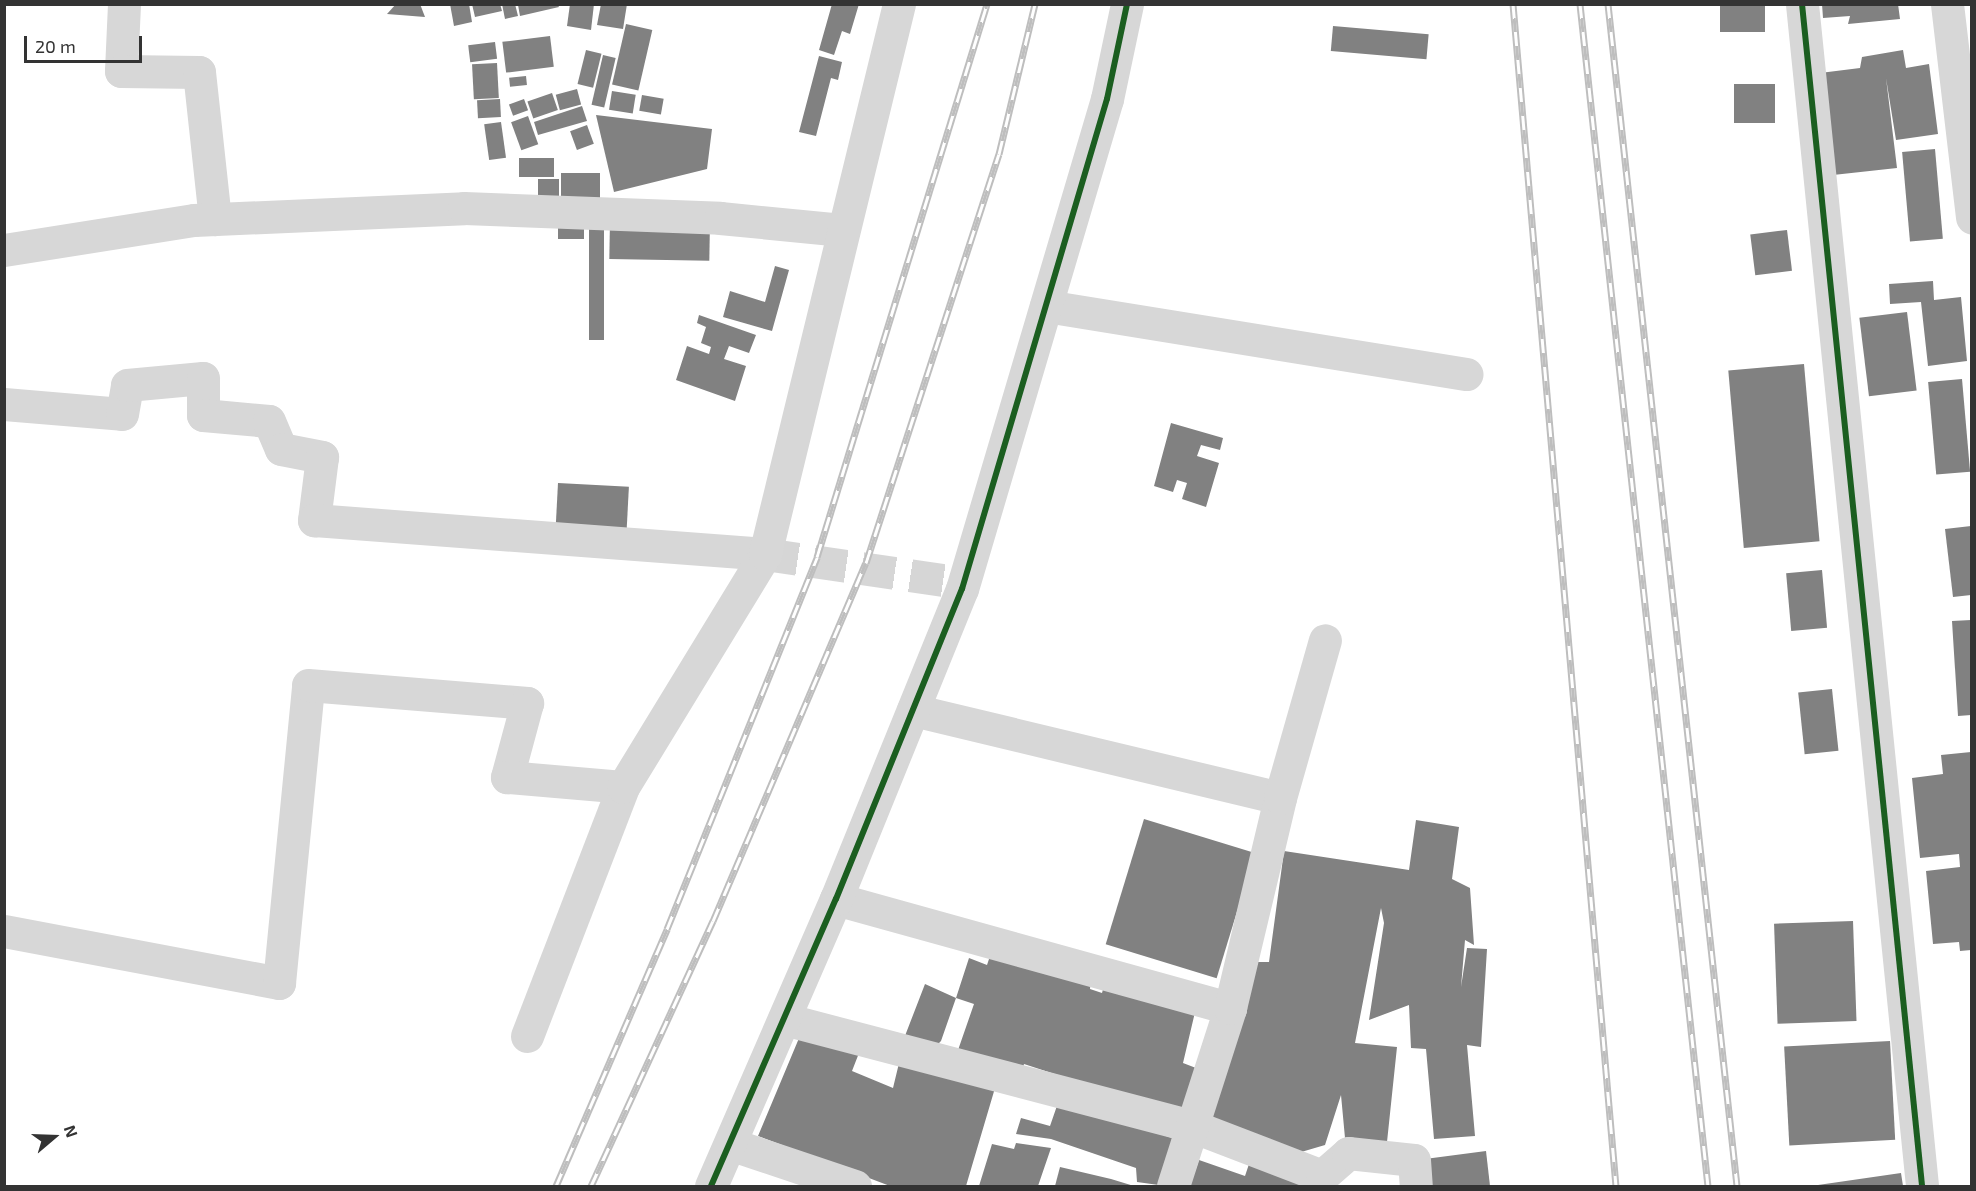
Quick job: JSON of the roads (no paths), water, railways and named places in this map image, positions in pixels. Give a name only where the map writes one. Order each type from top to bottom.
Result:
[{"type":"street","points":[[123,4],[121,71],[198,72],[215,219]]},
{"type":"street","points":[[527,1036],[623,787],[765,554],[842,230],[899,4]]},
{"type":"street","points":[[711,1186],[836,899],[963,589],[1107,99],[1127,4]]},
{"type":"street","points":[[1802,4],[1922,1186]]},
{"type":"street","points":[[1947,4],[1971,218]]},
{"type":"street","points":[[4,250],[215,219],[464,208],[720,218],[842,230]]},
{"type":"street","points":[[1046,306],[1467,374]]},
{"type":"street","points":[[4,404],[122,414],[127,385],[203,378],[203,415],[269,421],[281,449],[322,457],[314,520],[765,554]]},
{"type":"street","points":[[1173,1186],[1230,1008],[1280,798],[1325,640]]},
{"type":"street","points":[[4,931],[279,983],[308,685],[527,703],[507,777],[623,787]]},
{"type":"street","points":[[913,711],[1280,798]]},
{"type":"street","points":[[836,899],[1230,1008]]},
{"type":"street","points":[[784,1019],[1192,1126],[1322,1176],[1348,1154],[1414,1160],[1416,1186]]},
{"type":"street","points":[[730,1144],[855,1186]]},
{"type":"tunnel","points":[[765,554],[964,583]]},
{"type":"railway","points":[[556,1186],[667,929],[817,557],[987,4]]},
{"type":"railway","points":[[591,1186],[713,921],[866,563],[999,154],[1035,4]]},
{"type":"railway","points":[[1513,4],[1616,1186]]},
{"type":"railway","points":[[1580,4],[1708,1186]]},
{"type":"railway","points":[[1608,4],[1737,1186]]}]
